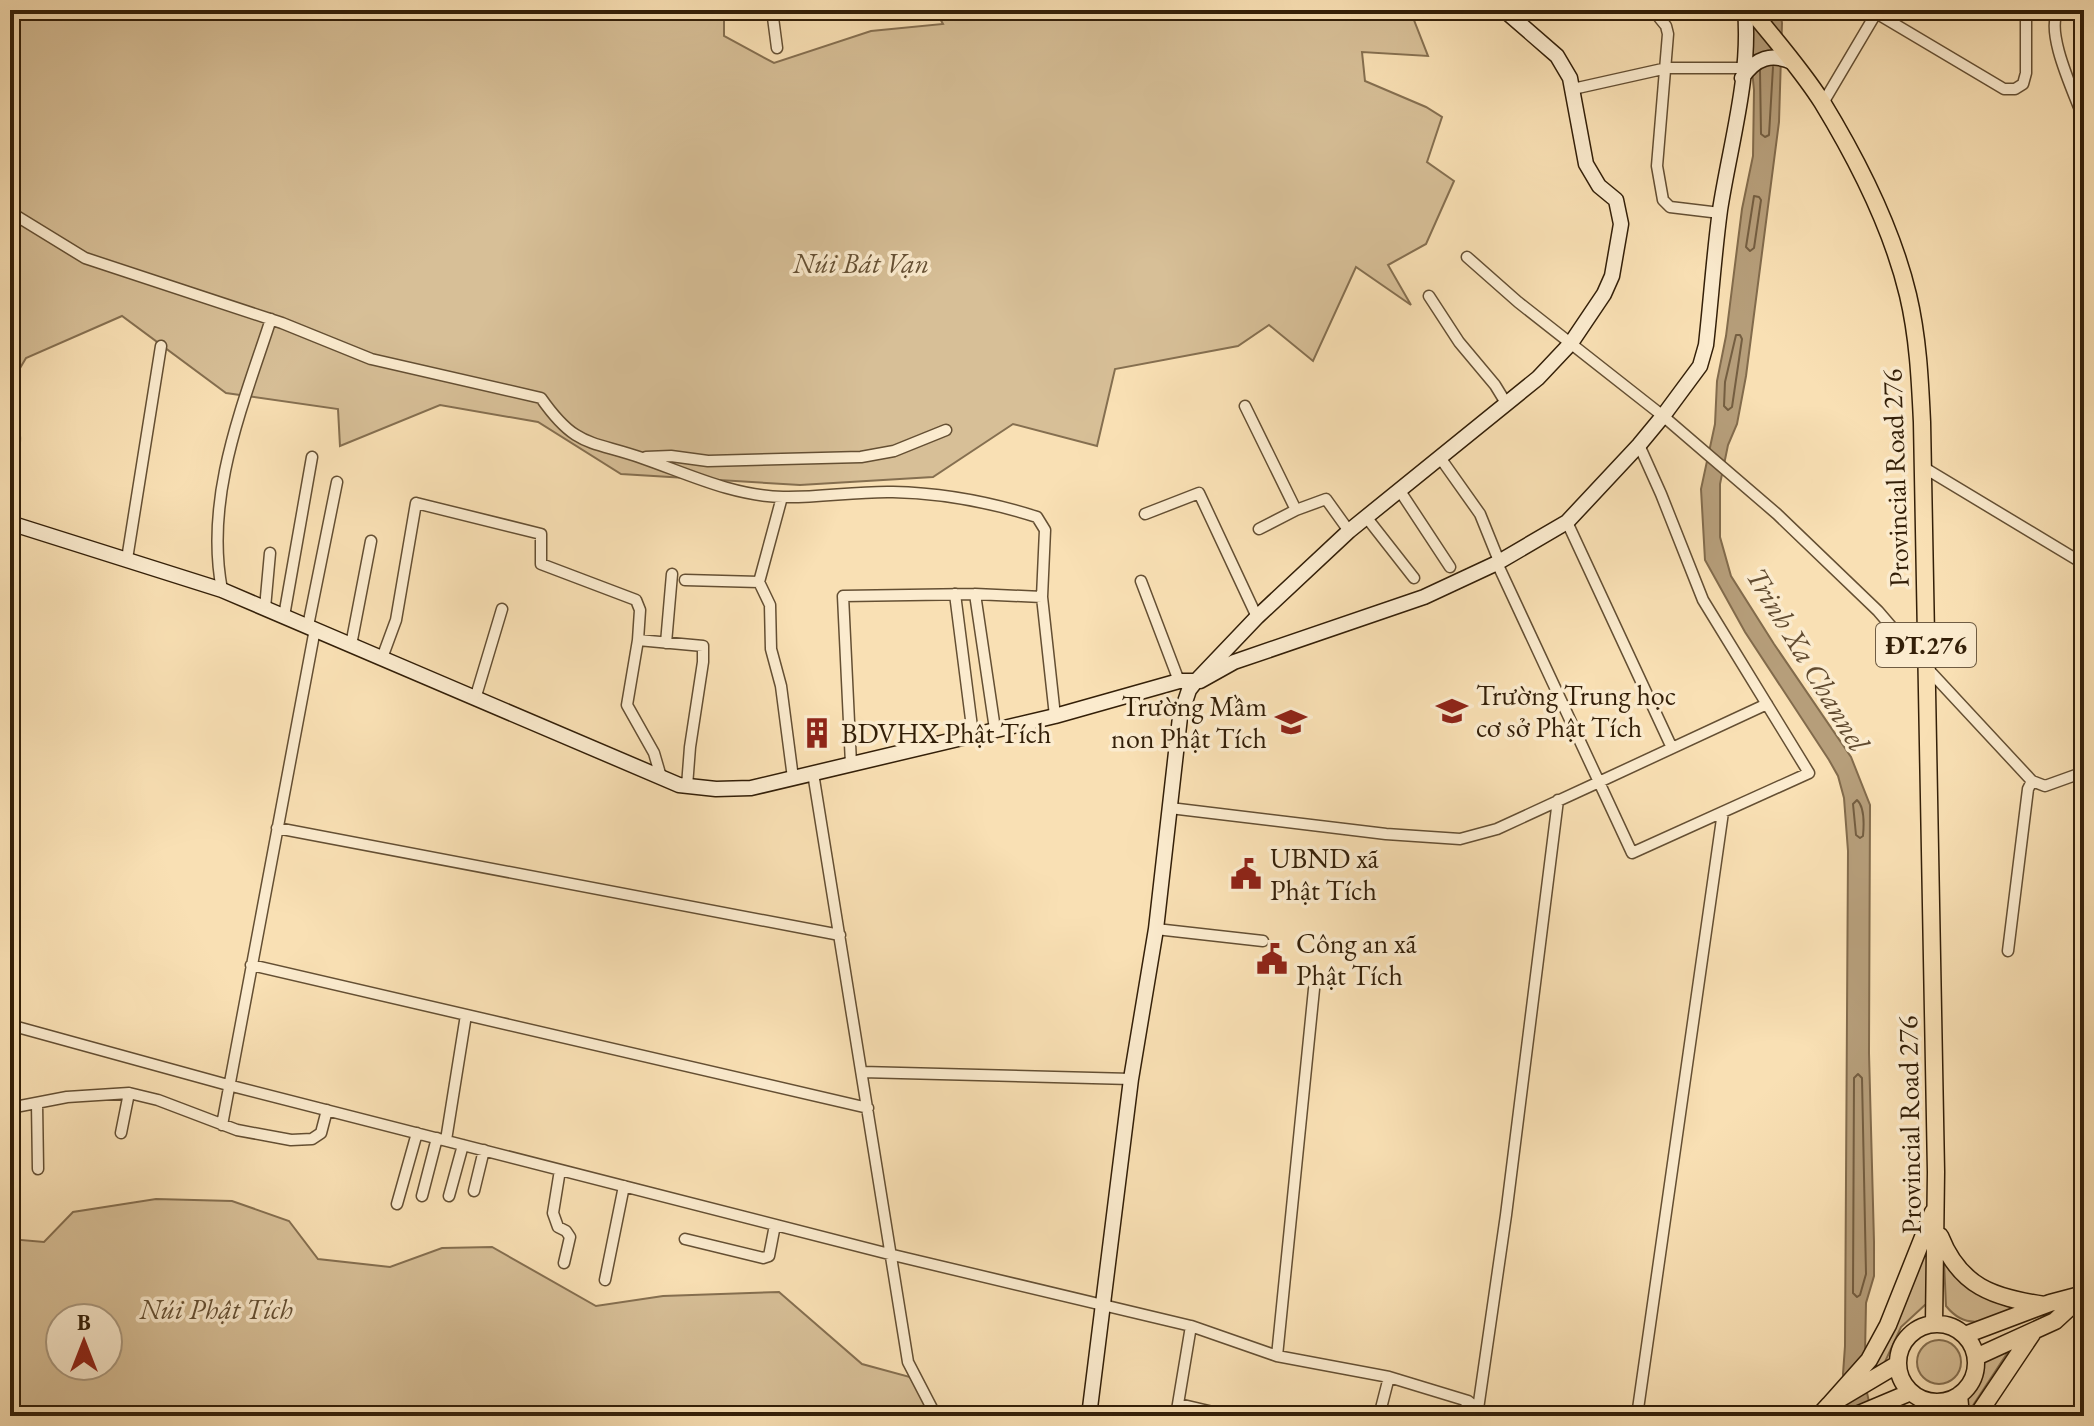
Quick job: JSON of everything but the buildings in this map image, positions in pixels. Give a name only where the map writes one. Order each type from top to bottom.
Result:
[{"type":"main road","points":[[1089,1416],[1131,1079],[1156,929],[1180,717],[1189,690],[1257,617],[1349,531],[1538,378],[1571,343],[1604,294],[1612,276],[1621,224],[1616,200],[1599,186],[1586,164],[1573,89],[1557,56],[1504,10]]},
{"type":"main road","points":[[10,523],[222,590],[687,786],[751,788],[1055,716],[1179,681],[1196,681],[1234,662],[1424,597],[1498,562],[1567,522],[1663,416],[1694,375],[1704,354],[1720,213],[1743,74],[1745,10]]},
{"type":"main road","name":"Provincial Road 276","points":[[1751,10],[1823,103],[1875,202],[1908,296],[1920,382],[1936,1203],[1934,1324]]},
{"type":"main road","points":[[1743,74],[1763,58],[1794,63]]},
{"type":"main road","points":[[1824,1410],[1869,1360],[1888,1325],[1936,1203]]},
{"type":"main road","points":[[1936,1227],[1948,1256],[1974,1283],[1992,1294],[2044,1305]]},
{"type":"main road","points":[[1965,1335],[2044,1305],[2084,1294]]},
{"type":"main road","points":[[1976,1357],[2055,1321],[2084,1294]]},
{"type":"main road","points":[[1934,1324],[1951,1326],[1965,1335],[1976,1357],[1973,1379],[1959,1395],[1936,1409],[1911,1392],[1902,1380],[1898,1364],[1901,1348],[1918,1329],[1934,1324]]},
{"type":"main road","points":[[1977,1416],[2034,1331]]},
{"type":"main road","points":[[1824,1410],[1898,1364]]},
{"type":"main road","points":[[1860,1414],[1911,1392]]},
{"type":"main road","points":[[1959,1395],[1961,1416]]},
{"type":"main road","points":[[1860,1414],[1894,1416]]},
{"type":"street","points":[[772,10],[777,48]]},
{"type":"street","points":[[1653,10],[1666,26],[1667,68],[1657,166],[1663,200],[1670,207],[1720,213]]},
{"type":"street","points":[[1823,103],[1875,11],[1995,85],[2015,89],[2023,84],[2026,73],[2026,10]]},
{"type":"street","points":[[2059,10],[2055,15],[2054,33],[2084,120]]},
{"type":"street","points":[[1573,89],[1667,68],[1743,74]]},
{"type":"street","points":[[10,212],[85,258],[271,319],[371,359],[541,398],[555,418],[579,439],[640,457],[711,485],[782,497],[894,492],[934,494],[989,502],[1037,517],[1045,530],[1042,597],[1055,716]]},
{"type":"street","points":[[1467,257],[1518,302],[1731,473],[1878,611],[2032,781],[2045,786],[2084,772]]},
{"type":"street","points":[[1429,296],[1459,342],[1506,403]]},
{"type":"street","points":[[222,590],[218,567],[221,501],[229,447],[271,319]]},
{"type":"street","points":[[127,559],[161,346]]},
{"type":"street","points":[[10,402],[14,380]]},
{"type":"street","points":[[1245,406],[1296,510]]},
{"type":"street","points":[[10,411],[15,424],[16,443],[10,475]]},
{"type":"street","points":[[640,457],[671,456],[708,461],[861,457],[894,451],[946,430]]},
{"type":"street","points":[[1441,459],[1480,514],[1498,562],[1632,853],[1809,773],[1703,600],[1639,445]]},
{"type":"street","points":[[284,616],[312,457]]},
{"type":"street","points":[[1923,467],[2084,564]]},
{"type":"street","points":[[222,1125],[337,482]]},
{"type":"street","points":[[1400,491],[1450,567]]},
{"type":"street","points":[[1145,514],[1199,493],[1257,617]]},
{"type":"street","points":[[782,497],[759,582],[770,605],[771,649],[781,686],[793,778]]},
{"type":"street","points":[[1259,529],[1326,499],[1349,531]]},
{"type":"street","points":[[382,658],[396,620],[416,503],[541,534],[541,564],[636,600],[640,610],[638,640],[627,705],[654,753],[661,777]]},
{"type":"street","points":[[1367,518],[1414,578]]},
{"type":"street","points":[[1567,522],[1672,748]]},
{"type":"street","points":[[351,645],[371,541]]},
{"type":"street","points":[[265,608],[270,553]]},
{"type":"street","points":[[666,643],[672,574]]},
{"type":"street","points":[[685,580],[759,582]]},
{"type":"street","points":[[1141,581],[1179,681]]},
{"type":"street","points":[[955,594],[973,735]]},
{"type":"street","points":[[851,764],[843,596],[975,594],[1042,597]]},
{"type":"street","points":[[975,594],[995,729]]},
{"type":"street","points":[[475,699],[502,609]]},
{"type":"street","points":[[638,640],[703,646],[687,786]]},
{"type":"street","points":[[1170,808],[1446,840],[1482,835],[1767,704]]},
{"type":"street","points":[[813,773],[908,1362],[936,1416]]},
{"type":"street","points":[[2008,951],[2028,792],[2032,781]]},
{"type":"street","points":[[1478,1409],[1506,1215],[1558,800]]},
{"type":"street","points":[[1637,1416],[1723,812]]},
{"type":"street","points":[[277,828],[840,935]]},
{"type":"street","points":[[1156,929],[1263,941]]},
{"type":"street","points":[[251,965],[868,1108]]},
{"type":"street","points":[[1277,1356],[1314,989]]},
{"type":"street","points":[[422,1196],[441,1139],[466,1015]]},
{"type":"street","points":[[10,1025],[228,1085],[775,1225],[1191,1326],[1277,1356],[1389,1377],[1468,1401],[1478,1409],[1505,1416]]},
{"type":"street","points":[[862,1072],[1131,1079]]},
{"type":"street","points":[[10,1108],[67,1097],[129,1093],[158,1100],[222,1125],[291,1140],[312,1139],[321,1133],[327,1110]]},
{"type":"street","points":[[121,1133],[129,1093]]},
{"type":"street","points":[[37,1103],[38,1169]]},
{"type":"street","points":[[397,1204],[417,1133]]},
{"type":"street","points":[[449,1196],[463,1145]]},
{"type":"street","points":[[474,1191],[484,1150]]},
{"type":"street","points":[[560,1170],[553,1213],[558,1227],[570,1237],[564,1263]]},
{"type":"street","points":[[605,1280],[624,1186]]},
{"type":"street","points":[[685,1239],[763,1258],[769,1256],[775,1225]]},
{"type":"street","points":[[1176,1416],[1191,1326]]},
{"type":"street","points":[[1379,1416],[1389,1377]]},
{"type":"street","points":[[1463,1416],[1468,1401]]},
{"type":"street","points":[[1179,1404],[1230,1416]]},
{"type":"green space","name":"Núi Bát Vạn","points":[[10,10],[724,10],[724,36],[774,63],[871,31],[943,24],[935,10],[1410,10],[1428,56],[1362,52],[1365,81],[1442,117],[1427,162],[1454,181],[1426,244],[1388,265],[1411,305],[1356,267],[1313,361],[1269,325],[1238,346],[1115,369],[1097,446],[1013,424],[933,477],[800,485],[621,474],[538,422],[440,405],[340,446],[338,409],[226,393],[122,316],[26,358],[10,385]]},
{"type":"green space","name":"Núi Phật Tích","points":[[156,1199],[232,1201],[289,1221],[318,1259],[390,1267],[442,1248],[492,1247],[596,1306],[663,1296],[779,1292],[862,1364],[910,1377],[932,1416],[10,1416],[10,1239],[44,1242],[73,1212]]},
{"type":"green space","points":[[1928,1241],[1926,1304],[1901,1327],[1884,1364],[1861,1378]]},
{"type":"green space","points":[[1944,1261],[2016,1306],[1980,1321],[1971,1322],[1954,1314],[1946,1306]]},
{"type":"green space","points":[[1939,1340],[1954,1347],[1961,1362],[1954,1377],[1939,1384],[1924,1377],[1917,1362],[1924,1347]]},
{"type":"green space","points":[[2008,1348],[1966,1416],[1963,1400],[1974,1386],[1986,1359]]},
{"type":"water","name":"Trinh Xa Channel","points":[[1746,10],[1780,10],[1779,122],[1746,376],[1737,424],[1728,445],[1720,484],[1720,537],[1731,576],[1851,757],[1870,805],[1869,1053],[1874,1276],[1866,1303],[1865,1354],[1866,1388],[1872,1416],[1846,1416],[1843,1374],[1848,851],[1844,798],[1838,776],[1829,760],[1745,632],[1705,560],[1701,489],[1715,424],[1717,381],[1726,336],[1742,209],[1753,156],[1754,90]]},
{"type":"place","name":"Trường Trung học cơ sở Phật Tích","points":[[1452,711]]},
{"type":"place","name":"Trường Mầm non Phật Tích","points":[[1291,722]]},
{"type":"place","name":"BDVHX Phật Tích","points":[[817,733]]},
{"type":"place","name":"UBND xã Phật Tích","points":[[1246,874]]},
{"type":"place","name":"Công an xã Phật Tích","points":[[1272,959]]}]
